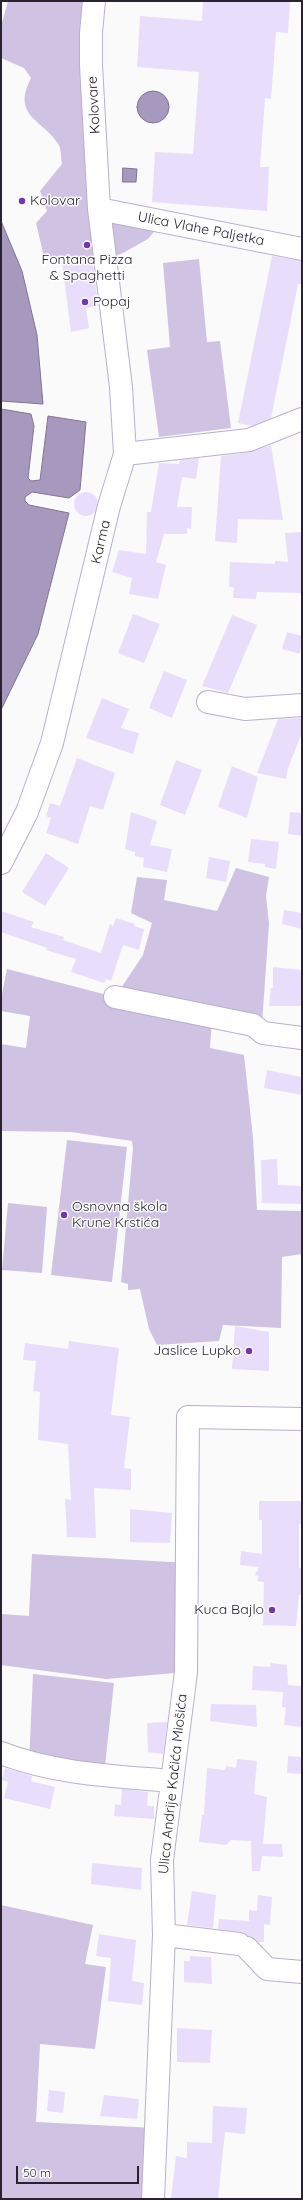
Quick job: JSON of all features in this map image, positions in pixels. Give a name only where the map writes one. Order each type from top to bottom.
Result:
[{"type":"street","name":"Kolovare","points":[[94,1],[91,33],[91,57],[100,209]]},
{"type":"street","name":"Ulica Vlahe Paljetka","points":[[100,209],[302,249]]},
{"type":"street","name":"Karma","points":[[1,863],[27,812],[52,743],[109,506],[125,454],[121,387],[100,209]]},
{"type":"street","points":[[125,454],[249,440],[302,419]]},
{"type":"street","points":[[208,702],[245,709],[302,705]]},
{"type":"street","points":[[115,997],[253,1024],[263,1033],[302,1038]]},
{"type":"street","name":"Ulica Andrije Kačića Miošića","points":[[153,2199],[164,1935],[162,1860],[186,1672],[188,1417],[302,1419]]},
{"type":"street","points":[[1,1753],[29,1764],[104,1775],[172,1781]]},
{"type":"street","points":[[164,1935],[243,1946],[267,1969],[302,1972]]},
{"type":"shaded area","points":[[8,1],[94,1],[99,208],[163,221],[148,239],[123,253],[98,262],[68,257],[44,257],[36,223],[47,211],[40,191],[62,164],[61,152],[59,145],[52,136],[27,109],[25,101],[26,91],[31,78],[24,68],[1,58],[1,26]]},
{"type":"shaded area","points":[[150,91],[156,91],[166,98],[169,107],[168,113],[162,120],[156,123],[150,123],[140,116],[137,110],[137,104],[144,94]]},
{"type":"shaded area","points":[[123,168],[137,169],[136,182],[123,182]]},
{"type":"shaded area","points":[[1,221],[22,271],[37,335],[43,404],[1,401]]},
{"type":"shaded area","points":[[199,259],[207,342],[220,341],[231,428],[159,437],[147,350],[170,347],[163,263]]},
{"type":"shaded area","points":[[1,409],[31,414],[34,426],[28,478],[31,481],[40,480],[48,416],[86,422],[80,490],[69,498],[32,492],[25,497],[25,501],[29,505],[69,513],[38,634],[1,710]]},
{"type":"shaded area","points":[[236,868],[269,877],[266,896],[269,924],[262,1024],[212,1018],[210,1048],[244,1055],[253,1138],[257,1210],[302,1211],[302,1254],[282,1257],[281,1328],[223,1325],[219,1341],[157,1345],[149,1329],[140,1289],[128,1290],[128,1284],[121,1282],[133,1148],[132,1141],[71,1132],[1,1131],[1,1044],[26,1048],[30,1016],[1,1011],[1,999],[7,969],[115,997],[143,955],[152,923],[131,913],[137,877],[167,880],[164,900],[217,911]]},
{"type":"shaded area","points":[[67,1140],[127,1147],[112,1282],[51,1275]]},
{"type":"shaded area","points":[[8,1203],[47,1207],[42,1273],[2,1270]]},
{"type":"shaded area","points":[[32,1554],[188,1563],[186,1672],[106,1679],[1,1665],[1,1614],[29,1616]]},
{"type":"shaded area","points":[[33,1674],[114,1683],[104,1775],[29,1764]]},
{"type":"shaded area","points":[[1,1905],[93,1925],[85,1964],[106,1967],[95,2049],[40,2044],[36,2122],[155,2128],[153,2199],[1,2199]]},
{"type":"building","points":[[203,1],[290,1],[288,33],[276,32],[271,99],[265,98],[260,167],[269,167],[267,211],[152,202],[155,152],[193,154],[199,72],[137,67],[140,16],[202,21]]},
{"type":"building","points":[[272,256],[302,261],[302,284],[298,284],[271,418],[252,426],[238,423]]},
{"type":"building","points":[[93,262],[98,306],[86,308],[89,328],[71,332],[62,263]]},
{"type":"building","points":[[271,445],[283,520],[238,519],[237,543],[215,541],[221,456],[251,452]]},
{"type":"building","points":[[199,458],[196,479],[182,477],[177,507],[192,507],[191,529],[187,528],[187,534],[164,534],[156,562],[166,565],[158,599],[129,594],[132,578],[112,572],[119,550],[146,554],[147,512],[151,512],[159,463],[179,464],[180,460]]},
{"type":"building","points":[[86,492],[94,496],[98,504],[94,512],[86,516],[78,512],[74,504],[78,496]]},
{"type":"building","points":[[302,532],[302,593],[257,592],[256,599],[233,598],[234,588],[229,586],[230,562],[275,564],[275,561],[288,562],[285,533]]},
{"type":"building","points":[[133,614],[160,624],[144,663],[118,653]]},
{"type":"building","points":[[232,615],[257,625],[228,693],[202,686]]},
{"type":"building","points":[[287,632],[302,636],[300,654],[282,649]]},
{"type":"building","points":[[164,671],[187,680],[172,718],[149,708]]},
{"type":"building","points":[[102,698],[129,709],[121,728],[139,733],[133,754],[86,738]]},
{"type":"building","points":[[301,718],[302,733],[288,768],[286,779],[257,773],[278,719]]},
{"type":"building","points":[[77,758],[115,773],[103,810],[90,806],[78,844],[46,833],[51,818],[46,816],[50,803],[60,806]]},
{"type":"building","points":[[176,760],[202,770],[185,815],[160,805]]},
{"type":"building","points":[[232,766],[258,777],[247,818],[218,807]]},
{"type":"building","points":[[131,812],[157,821],[150,845],[172,849],[167,872],[143,867],[144,858],[135,856],[135,852],[125,849]]},
{"type":"building","points":[[290,812],[302,813],[302,836],[288,834]]},
{"type":"building","points":[[251,839],[279,842],[276,869],[265,867],[265,864],[248,862]]},
{"type":"building","points":[[46,853],[69,868],[45,906],[22,892]]},
{"type":"building","points":[[209,857],[230,861],[226,882],[206,878]]},
{"type":"building","points":[[284,910],[302,913],[302,929],[282,924]]},
{"type":"building","points":[[1,911],[34,922],[31,927],[64,937],[63,940],[101,953],[110,924],[113,926],[116,918],[135,924],[134,926],[144,929],[139,950],[123,945],[111,981],[106,979],[104,983],[71,972],[76,959],[46,950],[47,948],[1,932]]},
{"type":"building","points":[[273,967],[302,970],[302,1006],[269,1006],[271,988],[273,988]]},
{"type":"building","points":[[267,1070],[302,1077],[302,1095],[264,1088]]},
{"type":"building","points":[[277,1159],[278,1185],[302,1186],[302,1204],[262,1203],[261,1160]]},
{"type":"building","points":[[235,1326],[269,1332],[269,1371],[232,1369]]},
{"type":"building","points":[[69,1341],[119,1348],[111,1415],[130,1417],[124,1468],[131,1469],[131,1490],[94,1488],[96,1538],[67,1537],[65,1499],[71,1500],[68,1444],[38,1440],[40,1392],[33,1391],[36,1361],[23,1360],[25,1343],[68,1349]]},
{"type":"building","points":[[259,1501],[302,1501],[302,1524],[299,1524],[299,1568],[302,1568],[302,1595],[299,1595],[296,1626],[263,1625],[264,1582],[257,1581],[259,1576],[255,1575],[259,1567],[240,1565],[241,1551],[262,1554],[262,1520],[259,1520]]},
{"type":"building","points":[[130,1509],[172,1513],[170,1543],[130,1542]]},
{"type":"building","points":[[271,1663],[287,1665],[288,1685],[302,1686],[302,1727],[284,1725],[286,1707],[282,1707],[283,1692],[252,1690],[253,1666],[270,1667]]},
{"type":"building","points":[[211,1704],[256,1705],[257,1727],[210,1721]]},
{"type":"building","points":[[167,1722],[163,1754],[148,1752],[147,1723]]},
{"type":"building","points":[[288,1756],[302,1757],[302,1774],[287,1773]]},
{"type":"building","points":[[237,1759],[257,1761],[254,1794],[267,1797],[263,1844],[282,1844],[283,1857],[262,1856],[260,1871],[252,1871],[251,1841],[231,1840],[226,1845],[199,1842],[202,1815],[204,1815],[207,1768],[225,1770],[226,1766],[236,1768]]},
{"type":"building","points":[[5,1768],[32,1776],[31,1781],[55,1787],[50,1809],[4,1798],[8,1782],[2,1780]]},
{"type":"building","points":[[122,1789],[148,1792],[147,1806],[154,1806],[154,1819],[114,1816],[115,1804],[121,1805]]},
{"type":"building","points":[[92,1863],[142,1868],[141,1890],[91,1884]]},
{"type":"building","points":[[192,1891],[216,1895],[213,1928],[187,1925]]},
{"type":"building","points":[[258,1895],[272,1897],[270,1925],[264,1924],[264,1942],[258,1942],[241,1932],[218,1929],[219,1919],[249,1921],[249,1910],[257,1911]]},
{"type":"building","points":[[99,1934],[136,1940],[132,1981],[144,1983],[142,2005],[108,2001],[111,1958],[96,1956]]},
{"type":"building","points":[[190,1956],[211,1957],[212,1984],[184,1982],[184,1961],[190,1961]]},
{"type":"building","points":[[177,2028],[212,2030],[210,2063],[177,2062]]},
{"type":"building","points":[[49,2090],[65,2092],[63,2113],[47,2111]]},
{"type":"building","points":[[104,2095],[139,2099],[137,2119],[100,2116]]},
{"type":"building","points":[[213,2106],[247,2108],[245,2134],[225,2132],[218,2199],[171,2199],[176,2156],[187,2158],[187,2142],[212,2143]]},
{"type":"place","name":"Kolovar","points":[[22,201]]},
{"type":"place","name":"Fontana Pizza & Spaghetti","points":[[87,245]]},
{"type":"place","name":"Popaj","points":[[85,302]]},
{"type":"place","name":"Osnovna škola Krune Krstića","points":[[64,1215]]},
{"type":"place","name":"Jaslice Lupko","points":[[249,1351]]},
{"type":"place","name":"Kuca Bajlo","points":[[272,1610]]}]
